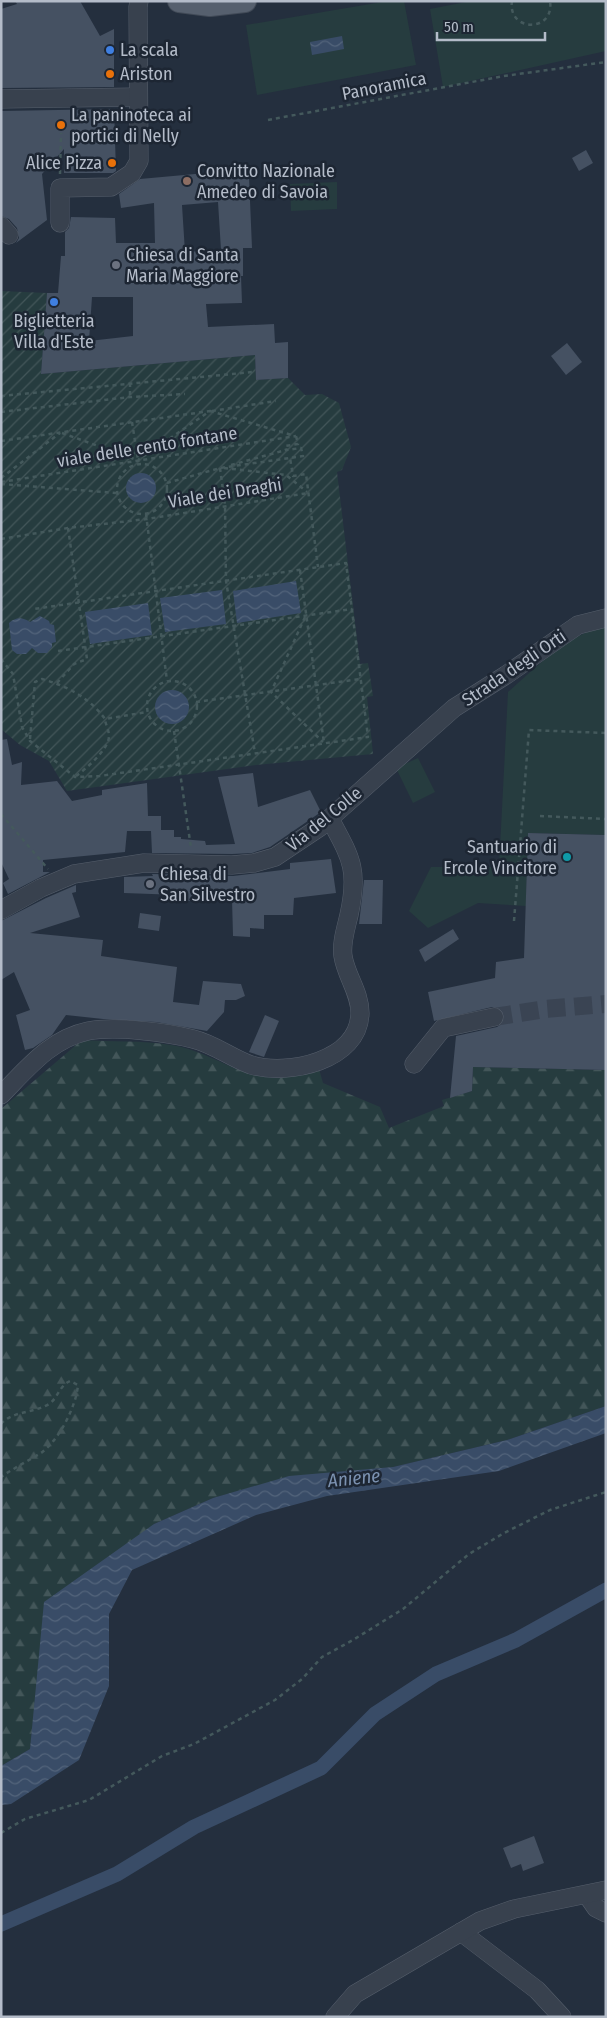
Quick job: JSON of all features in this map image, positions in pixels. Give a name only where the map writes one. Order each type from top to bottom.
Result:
[{"type":"main road","points":[[179,1],[210,5],[244,1]]},
{"type":"street","points":[[60,223],[60,188],[111,187],[132,173],[139,161],[137,97],[139,1]]},
{"type":"street","points":[[1,99],[137,97]]},
{"type":"street","name":"Strada degli Orti","points":[[428,731],[454,708],[506,676],[578,625],[606,618]]},
{"type":"street","name":"Via del Colle","points":[[1,910],[57,880],[74,874],[129,865],[160,863],[240,865],[270,859],[304,839],[330,819],[428,731]]},
{"type":"street","points":[[1,1095],[46,1050],[67,1038],[88,1031],[128,1031],[185,1037],[206,1043],[252,1065],[268,1068],[286,1069],[315,1062],[338,1052],[353,1037],[358,1026],[360,1014],[356,991],[343,958],[342,948],[353,892],[353,865],[330,819]]},
{"type":"street","points":[[414,1064],[444,1028],[494,1017]]},
{"type":"street","points":[[335,2017],[355,1994],[480,1921],[504,1911],[606,1890]]},
{"type":"street","points":[[587,1894],[596,1908],[606,1913]]},
{"type":"street","points":[[461,1932],[537,1990],[562,2017]]},
{"type":"path","points":[[512,1],[512,11],[515,17],[531,26],[543,22],[548,16],[550,1]]},
{"type":"path","name":"Panoramica","points":[[268,120],[504,76],[606,62]]},
{"type":"path","points":[[60,188],[61,133]]},
{"type":"path","points":[[1,396],[130,382],[252,372]]},
{"type":"path","points":[[130,382],[130,397]]},
{"type":"path","points":[[1,412],[130,397],[185,394]]},
{"type":"path","points":[[1,441],[276,401]]},
{"type":"path","points":[[210,411],[296,436],[298,444],[285,446],[286,450]]},
{"type":"path","points":[[138,460],[210,411]]},
{"type":"path","points":[[132,422],[138,460]]},
{"type":"path","points":[[61,432],[138,460]]},
{"type":"path","points":[[1,478],[61,432]]},
{"type":"path","name":"viale delle cento fontane","points":[[1,483],[296,436]]},
{"type":"path","points":[[167,484],[220,468],[286,450],[301,448],[303,456],[220,468]]},
{"type":"path","points":[[290,458],[293,476],[306,474],[318,567]]},
{"type":"path","points":[[146,464],[154,466],[164,476],[167,484],[165,500],[160,506],[146,514],[138,514],[124,507],[116,493],[119,477],[131,466],[146,464]]},
{"type":"path","points":[[220,468],[286,475],[308,493]]},
{"type":"path","points":[[220,468],[225,505],[226,581],[255,753]]},
{"type":"path","points":[[1,483],[116,493]]},
{"type":"path","name":"Viale dei Draghi","points":[[1,539],[68,528],[147,519],[308,493]]},
{"type":"path","name":"Viale dei Draghi","points":[[146,514],[147,519]]},
{"type":"path","points":[[147,519],[167,681]]},
{"type":"path","points":[[56,683],[74,664],[87,659],[68,528]]},
{"type":"path","points":[[1,659],[13,674],[22,727],[30,741],[75,776],[100,776],[368,737],[346,562],[34,609]]},
{"type":"path","points":[[300,570],[324,743]]},
{"type":"path","points":[[1,590],[1,608]]},
{"type":"path","points":[[58,651],[352,609]]},
{"type":"path","points":[[271,692],[306,616]]},
{"type":"path","points":[[30,741],[35,682],[42,679],[56,683],[85,698],[105,720],[109,736],[106,746],[88,767],[75,776]]},
{"type":"path","points":[[196,702],[360,679]]},
{"type":"path","points":[[167,681],[175,681],[189,688],[196,702],[194,718],[182,729],[174,731],[160,728],[154,724],[147,712],[148,696],[159,684],[167,681]]},
{"type":"path","points":[[271,692],[324,743]]},
{"type":"path","points":[[105,720],[147,712]]},
{"type":"path","points":[[514,921],[529,730],[606,733]]},
{"type":"path","points":[[174,731],[194,864]]},
{"type":"path","points":[[1,814],[57,880]]},
{"type":"path","points":[[540,816],[606,819]]},
{"type":"path","points":[[1,1424],[6,1418],[42,1408],[51,1403],[63,1384],[70,1381],[78,1386],[69,1416],[54,1439],[42,1452],[1,1477]]},
{"type":"path","points":[[1,1833],[24,1819],[89,1800],[162,1756],[194,1744],[276,1700],[302,1679],[322,1656],[403,1609],[469,1554],[504,1533],[550,1510],[606,1492]]},
{"type":"green space","points":[[388,1],[404,1],[416,65],[257,95],[246,25]]},
{"type":"green space","points":[[471,1],[606,1],[606,51],[443,87],[430,9]]},
{"type":"green space","points":[[337,182],[337,209],[291,211],[290,184]]},
{"type":"green space","points":[[1,291],[47,293],[41,374],[255,355],[256,380],[288,378],[305,395],[322,394],[339,403],[351,447],[342,470],[337,472],[360,664],[368,663],[373,696],[367,697],[373,754],[256,765],[67,791],[49,761],[20,745],[1,729]]},
{"type":"green space","points":[[606,626],[606,835],[528,833],[526,906],[478,903],[428,928],[409,911],[431,867],[499,867],[508,692],[541,662],[566,644],[578,636]]},
{"type":"green space","points":[[418,758],[435,792],[413,803],[396,768]]},
{"type":"green space","points":[[82,1040],[171,1045],[197,1052],[247,1073],[273,1078],[319,1069],[323,1083],[380,1107],[389,1128],[444,1106],[442,1100],[472,1091],[473,1067],[606,1070],[606,1406],[507,1440],[393,1467],[289,1477],[213,1498],[154,1524],[36,1694],[30,1749],[1,1766],[1,1109]]},
{"type":"water","points":[[342,36],[344,49],[312,55],[310,42]]},
{"type":"water","points":[[141,473],[152,477],[156,488],[152,499],[141,503],[130,499],[126,488],[130,477]]},
{"type":"water","points":[[296,581],[301,613],[237,623],[233,591]]},
{"type":"water","points":[[222,590],[226,624],[165,632],[160,598]]},
{"type":"water","points":[[148,603],[152,635],[90,644],[85,612]]},
{"type":"water","points":[[40,616],[54,625],[56,642],[52,643],[52,647],[47,653],[38,653],[32,648],[26,654],[17,654],[12,650],[9,623],[19,618],[30,622]]},
{"type":"water","points":[[172,690],[179,691],[184,695],[188,700],[188,714],[184,719],[179,723],[172,724],[165,723],[160,719],[156,714],[155,707],[156,700],[160,695],[165,691]]},
{"type":"water","name":"Aniene","points":[[606,1406],[606,1433],[499,1471],[327,1496],[256,1515],[132,1570],[109,1614],[109,1686],[79,1760],[11,1804],[1,1805],[1,1766],[30,1749],[44,1602],[154,1524],[213,1498],[289,1476],[393,1467],[507,1440]]},
{"type":"building","points":[[15,1],[80,1],[100,36],[114,29],[114,87],[1,88],[1,9],[17,4]]},
{"type":"building","points":[[114,109],[116,171],[113,173],[64,173],[64,149],[42,174],[47,220],[16,243],[19,238],[17,228],[9,219],[1,216],[1,111]]},
{"type":"building","points":[[586,150],[593,163],[579,171],[572,158]]},
{"type":"building","points":[[217,172],[217,178],[249,177],[252,248],[243,248],[242,303],[206,304],[208,327],[274,324],[275,343],[288,342],[288,378],[256,380],[255,355],[41,374],[47,293],[58,293],[61,256],[65,256],[65,232],[69,228],[71,217],[115,218],[116,243],[155,243],[154,203],[121,208],[119,194],[140,179]],"holes":[[[218,202],[221,250],[185,252],[182,205]],[[92,297],[133,297],[133,336],[89,341]]]},
{"type":"building","points":[[567,343],[582,362],[566,375],[551,356]]},
{"type":"building","points":[[7,739],[12,765],[22,762],[21,785],[57,781],[72,801],[102,795],[102,790],[147,783],[148,816],[161,816],[161,830],[174,830],[174,837],[205,841],[206,845],[235,844],[218,777],[253,773],[258,807],[310,790],[321,812],[270,847],[252,853],[152,853],[151,831],[127,831],[125,852],[43,860],[43,872],[50,872],[8,894],[3,883],[9,879],[1,862],[1,740]]},
{"type":"building","points":[[528,833],[606,835],[606,1070],[473,1067],[472,1091],[450,1098],[456,1036],[497,1027],[501,1024],[504,1015],[502,1010],[492,1007],[434,1021],[428,992],[495,978],[496,962],[524,958]]},
{"type":"building","points":[[331,859],[336,893],[294,898],[293,915],[264,915],[264,929],[250,928],[250,937],[233,936],[232,899],[204,898],[204,901],[179,901],[179,895],[124,893],[124,877],[153,876],[152,874],[233,876],[290,869],[290,863]]},
{"type":"building","points":[[364,880],[383,880],[382,924],[359,924]]},
{"type":"building","points":[[76,885],[76,892],[72,893],[80,917],[30,933],[103,940],[101,956],[177,967],[173,1002],[199,1005],[203,981],[241,984],[245,996],[236,1000],[225,1000],[224,1012],[207,1031],[156,1022],[66,1015],[52,1035],[33,1048],[25,1050],[16,1015],[30,1010],[14,972],[1,980],[1,921]]},
{"type":"building","points":[[140,913],[161,916],[159,931],[138,928]]},
{"type":"building","points":[[453,929],[459,939],[425,962],[419,950]]},
{"type":"building","points":[[265,1015],[279,1021],[264,1057],[249,1052]]},
{"type":"building","points":[[534,1836],[544,1863],[523,1871],[521,1864],[511,1868],[503,1848]]},
{"type":"waterway","points":[[1,1924],[117,1874],[194,1827],[321,1768],[375,1714],[436,1674],[516,1640],[606,1590]]},
{"type":"tunnel","points":[[494,1017],[545,1009],[606,1004]]},
{"type":"place","name":"La scala","points":[[110,50]]},
{"type":"place","name":"Ariston","points":[[110,74]]},
{"type":"place","name":"La paninoteca ai portici di Nelly","points":[[61,125]]},
{"type":"place","name":"Alice Pizza","points":[[112,163]]},
{"type":"place","name":"Convitto Nazionale Amedeo di Savoia","points":[[187,181]]},
{"type":"place","name":"Chiesa di Santa Maria Maggiore","points":[[116,265]]},
{"type":"place","name":"Biglietteria Villa d'Este","points":[[54,302]]},
{"type":"place","name":"Santuario di Ercole Vincitore","points":[[567,857]]},
{"type":"place","name":"Chiesa di San Silvestro","points":[[150,884]]}]
